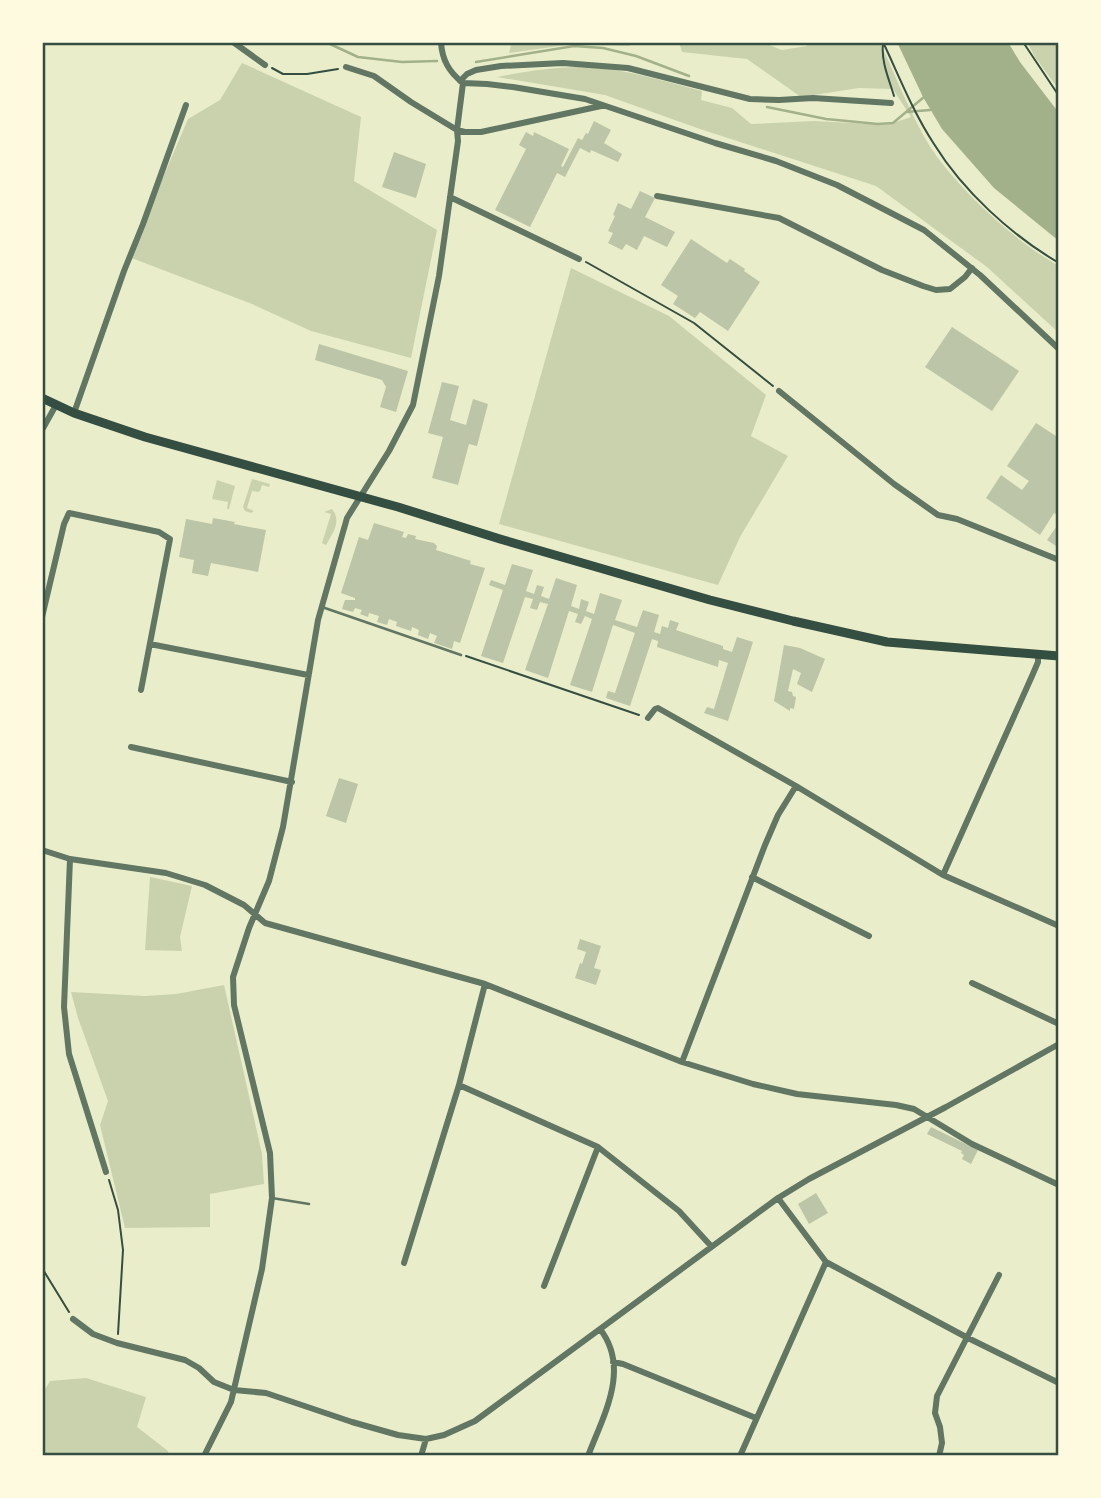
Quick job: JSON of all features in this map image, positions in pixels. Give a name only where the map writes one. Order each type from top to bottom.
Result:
[{"type":"main road","points":[[42,398],[74,413],[145,437],[361,497],[689,594],[793,621],[887,642],[1059,656]]},
{"type":"street","points":[[233,42],[265,65]]},
{"type":"street","points":[[441,42],[442,56],[461,82],[530,89],[585,99],[776,161],[837,185],[924,230],[972,268],[1059,349]]},
{"type":"street","points":[[204,1456],[231,1402],[262,1269],[272,1198],[270,1153],[233,1005],[233,977],[254,913],[269,881],[283,827],[322,607],[347,518],[413,405],[439,276],[458,141],[461,82],[467,74],[475,70],[563,63],[628,68],[750,99],[813,98],[891,103]]},
{"type":"street","points":[[346,67],[374,76],[411,102],[457,130],[465,132],[481,132],[603,105]]},
{"type":"street","points":[[74,413],[186,105]]},
{"type":"street","points":[[657,196],[779,218],[882,270],[936,289],[950,289],[972,268]]},
{"type":"street","points":[[450,197],[579,259]]},
{"type":"street","points":[[779,391],[894,484],[938,515],[957,519],[1059,560]]},
{"type":"street","points":[[42,430],[56,405]]},
{"type":"street","points":[[42,617],[69,513],[159,532],[170,539],[141,690]]},
{"type":"street","points":[[150,644],[308,675]]},
{"type":"street","points":[[943,875],[1002,746],[1038,662],[1038,654]]},
{"type":"street","points":[[648,718],[658,708],[796,786],[943,875],[1059,926]]},
{"type":"street","points":[[131,747],[292,782]]},
{"type":"street","points":[[682,1062],[752,877],[778,815],[796,786]]},
{"type":"street","points":[[42,850],[70,859],[166,873],[205,886],[244,905],[265,923],[485,984],[682,1062],[753,1084],[797,1094],[914,1109],[972,1144],[1059,1185]]},
{"type":"street","points":[[70,859],[64,1007],[69,1054],[106,1172]]},
{"type":"street","points":[[752,877],[869,936]]},
{"type":"street","points":[[972,983],[1059,1024]]},
{"type":"street","points":[[404,1263],[458,1085],[485,984]]},
{"type":"street","points":[[73,1319],[93,1334],[117,1343],[185,1360],[214,1382],[234,1390],[266,1393],[398,1435],[426,1439],[444,1435],[475,1421],[778,1198],[1059,1044]]},
{"type":"street","points":[[458,1085],[598,1147],[679,1211],[711,1246]]},
{"type":"street","points":[[544,1286],[598,1147]]},
{"type":"street","points":[[778,1198],[826,1262],[1059,1383]]},
{"type":"street","points":[[740,1456],[826,1262]]},
{"type":"street","points":[[939,1456],[942,1443],[935,1413],[937,1396],[999,1275]]},
{"type":"street","points":[[588,1456],[615,1381],[610,1347],[600,1329]]},
{"type":"street","points":[[613,1362],[756,1418]]},
{"type":"street","points":[[421,1456],[426,1439]]},
{"type":"lane","points":[[322,607],[461,655]]},
{"type":"lane","points":[[272,1198],[309,1204]]},
{"type":"path","points":[[883,42],[918,116],[934,144],[961,181],[1024,240],[1059,262]]},
{"type":"path","points":[[883,42],[885,69],[896,102],[891,103]]},
{"type":"path","points":[[1023,42],[1059,96]]},
{"type":"path","points":[[265,65],[284,74],[307,74],[346,67]]},
{"type":"path","points":[[579,259],[694,323],[779,391]]},
{"type":"path","points":[[461,655],[648,718]]},
{"type":"path","points":[[106,1172],[118,1210],[123,1250],[117,1343]]},
{"type":"path","points":[[42,1268],[73,1319]]},
{"type":"shaded area","points":[[512,42],[633,42],[629,46],[573,44],[509,53]]},
{"type":"shaded area","points":[[679,42],[762,42],[782,50],[807,46],[806,42],[880,42],[915,120],[941,162],[971,196],[1005,228],[1059,266],[1059,333],[987,267],[876,186],[605,95],[497,77],[569,67],[626,72],[702,91],[701,100],[732,108],[751,124],[815,121],[887,125],[911,117],[893,89],[859,88],[801,97],[747,59],[682,52]]},
{"type":"shaded area","points":[[897,42],[1008,42],[1059,113],[1059,241],[994,188],[942,129],[923,97]]},
{"type":"shaded area","points":[[1027,42],[1059,42],[1059,90],[1035,57]]},
{"type":"shaded area","points":[[242,63],[361,117],[354,181],[437,230],[411,358],[311,331],[252,304],[129,257],[188,119],[220,100]]},
{"type":"shaded area","points":[[571,268],[669,316],[766,395],[751,436],[788,456],[740,537],[718,585],[499,524]]},
{"type":"shaded area","points":[[252,479],[270,484],[269,487],[262,485],[258,492],[252,491],[247,508],[254,511],[251,513],[243,507]]},
{"type":"shaded area","points":[[217,480],[235,486],[229,509],[228,502],[212,499]]},
{"type":"shaded area","points":[[332,509],[336,522],[326,545],[322,543],[331,514],[324,512]]},
{"type":"shaded area","points":[[150,877],[192,886],[180,937],[182,951],[145,950]]},
{"type":"shaded area","points":[[224,985],[262,1154],[264,1184],[210,1194],[210,1227],[125,1228],[100,1125],[108,1101],[71,992],[145,996],[176,994]]},
{"type":"shaded area","points":[[86,1378],[146,1397],[137,1427],[168,1451],[169,1456],[42,1456],[42,1394],[50,1381]]},
{"type":"building","points":[[449,42],[466,42],[466,45],[449,45]]},
{"type":"building","points":[[594,121],[611,130],[604,143],[622,154],[618,162],[580,148],[565,177],[557,173],[530,227],[495,210],[526,149],[519,145],[526,132],[533,136],[534,132],[569,149],[561,166],[563,167],[578,138],[582,140],[586,133],[588,134]]},
{"type":"building","points":[[394,152],[426,164],[416,198],[382,187]]},
{"type":"building","points":[[640,191],[655,198],[645,217],[675,232],[667,247],[644,236],[637,250],[626,244],[622,250],[608,243],[613,233],[608,231],[618,203],[631,209]]},
{"type":"building","points":[[691,239],[727,263],[730,259],[760,282],[728,331],[700,312],[695,318],[673,304],[678,296],[661,285]]},
{"type":"building","points":[[952,327],[1019,371],[992,411],[925,367]]},
{"type":"building","points":[[319,344],[408,371],[396,412],[380,407],[386,387],[382,380],[315,360]]},
{"type":"building","points":[[442,382],[459,386],[450,420],[466,425],[473,399],[488,404],[477,446],[469,444],[458,485],[432,478],[443,437],[428,433]]},
{"type":"building","points":[[1036,423],[1059,438],[1059,516],[1054,513],[1040,535],[986,498],[1001,475],[1022,490],[1029,481],[1007,466]]},
{"type":"building","points":[[213,518],[266,530],[258,572],[211,563],[208,576],[192,573],[194,560],[179,557],[186,519],[212,524]]},
{"type":"building","points":[[374,523],[404,532],[402,537],[406,538],[408,534],[416,536],[415,539],[434,543],[436,550],[485,568],[460,643],[454,641],[452,649],[434,643],[437,636],[430,633],[428,639],[418,635],[419,630],[412,627],[411,631],[396,626],[397,622],[389,619],[387,625],[377,622],[379,616],[369,613],[368,617],[360,614],[362,610],[355,608],[353,612],[342,609],[345,600],[355,600],[341,593],[359,537],[368,540]]},
{"type":"building","points":[[1059,523],[1059,548],[1047,540]]},
{"type":"building","points":[[512,564],[533,570],[526,591],[534,594],[537,585],[544,587],[541,596],[549,599],[556,578],[577,585],[571,606],[579,609],[581,599],[589,602],[586,611],[594,614],[600,593],[622,600],[615,620],[637,627],[643,610],[659,615],[654,632],[660,634],[662,626],[668,628],[670,620],[679,623],[676,630],[723,646],[723,649],[732,652],[737,637],[753,642],[728,721],[704,713],[707,707],[714,709],[728,663],[719,660],[718,667],[657,647],[658,641],[652,639],[630,706],[606,698],[608,691],[615,693],[635,633],[613,625],[592,692],[570,685],[592,619],[585,616],[581,624],[575,622],[578,614],[569,611],[548,678],[525,670],[548,604],[540,602],[537,610],[530,608],[533,599],[525,597],[503,663],[481,656],[503,590],[489,585],[491,580],[505,585]]},
{"type":"building","points":[[784,645],[800,648],[825,659],[812,692],[797,684],[801,673],[793,669],[788,691],[796,697],[794,709],[790,708],[790,711],[774,701]]},
{"type":"building","points":[[339,778],[358,784],[346,823],[326,816]]},
{"type":"building","points":[[580,939],[601,946],[594,968],[601,970],[596,985],[575,978],[586,952],[577,949]]},
{"type":"building","points":[[931,1127],[978,1150],[971,1164],[962,1159],[962,1151],[927,1134]]},
{"type":"building","points":[[816,1193],[828,1213],[809,1224],[798,1204]]},
{"type":"waterway","points":[[329,42],[358,57],[402,62],[437,61]]},
{"type":"waterway","points":[[476,62],[574,46],[603,48],[636,56],[689,76]]},
{"type":"waterway","points":[[767,107],[826,119],[878,124],[893,123],[924,97]]},
{"type":"waterway","points":[[906,112],[930,110]]}]
